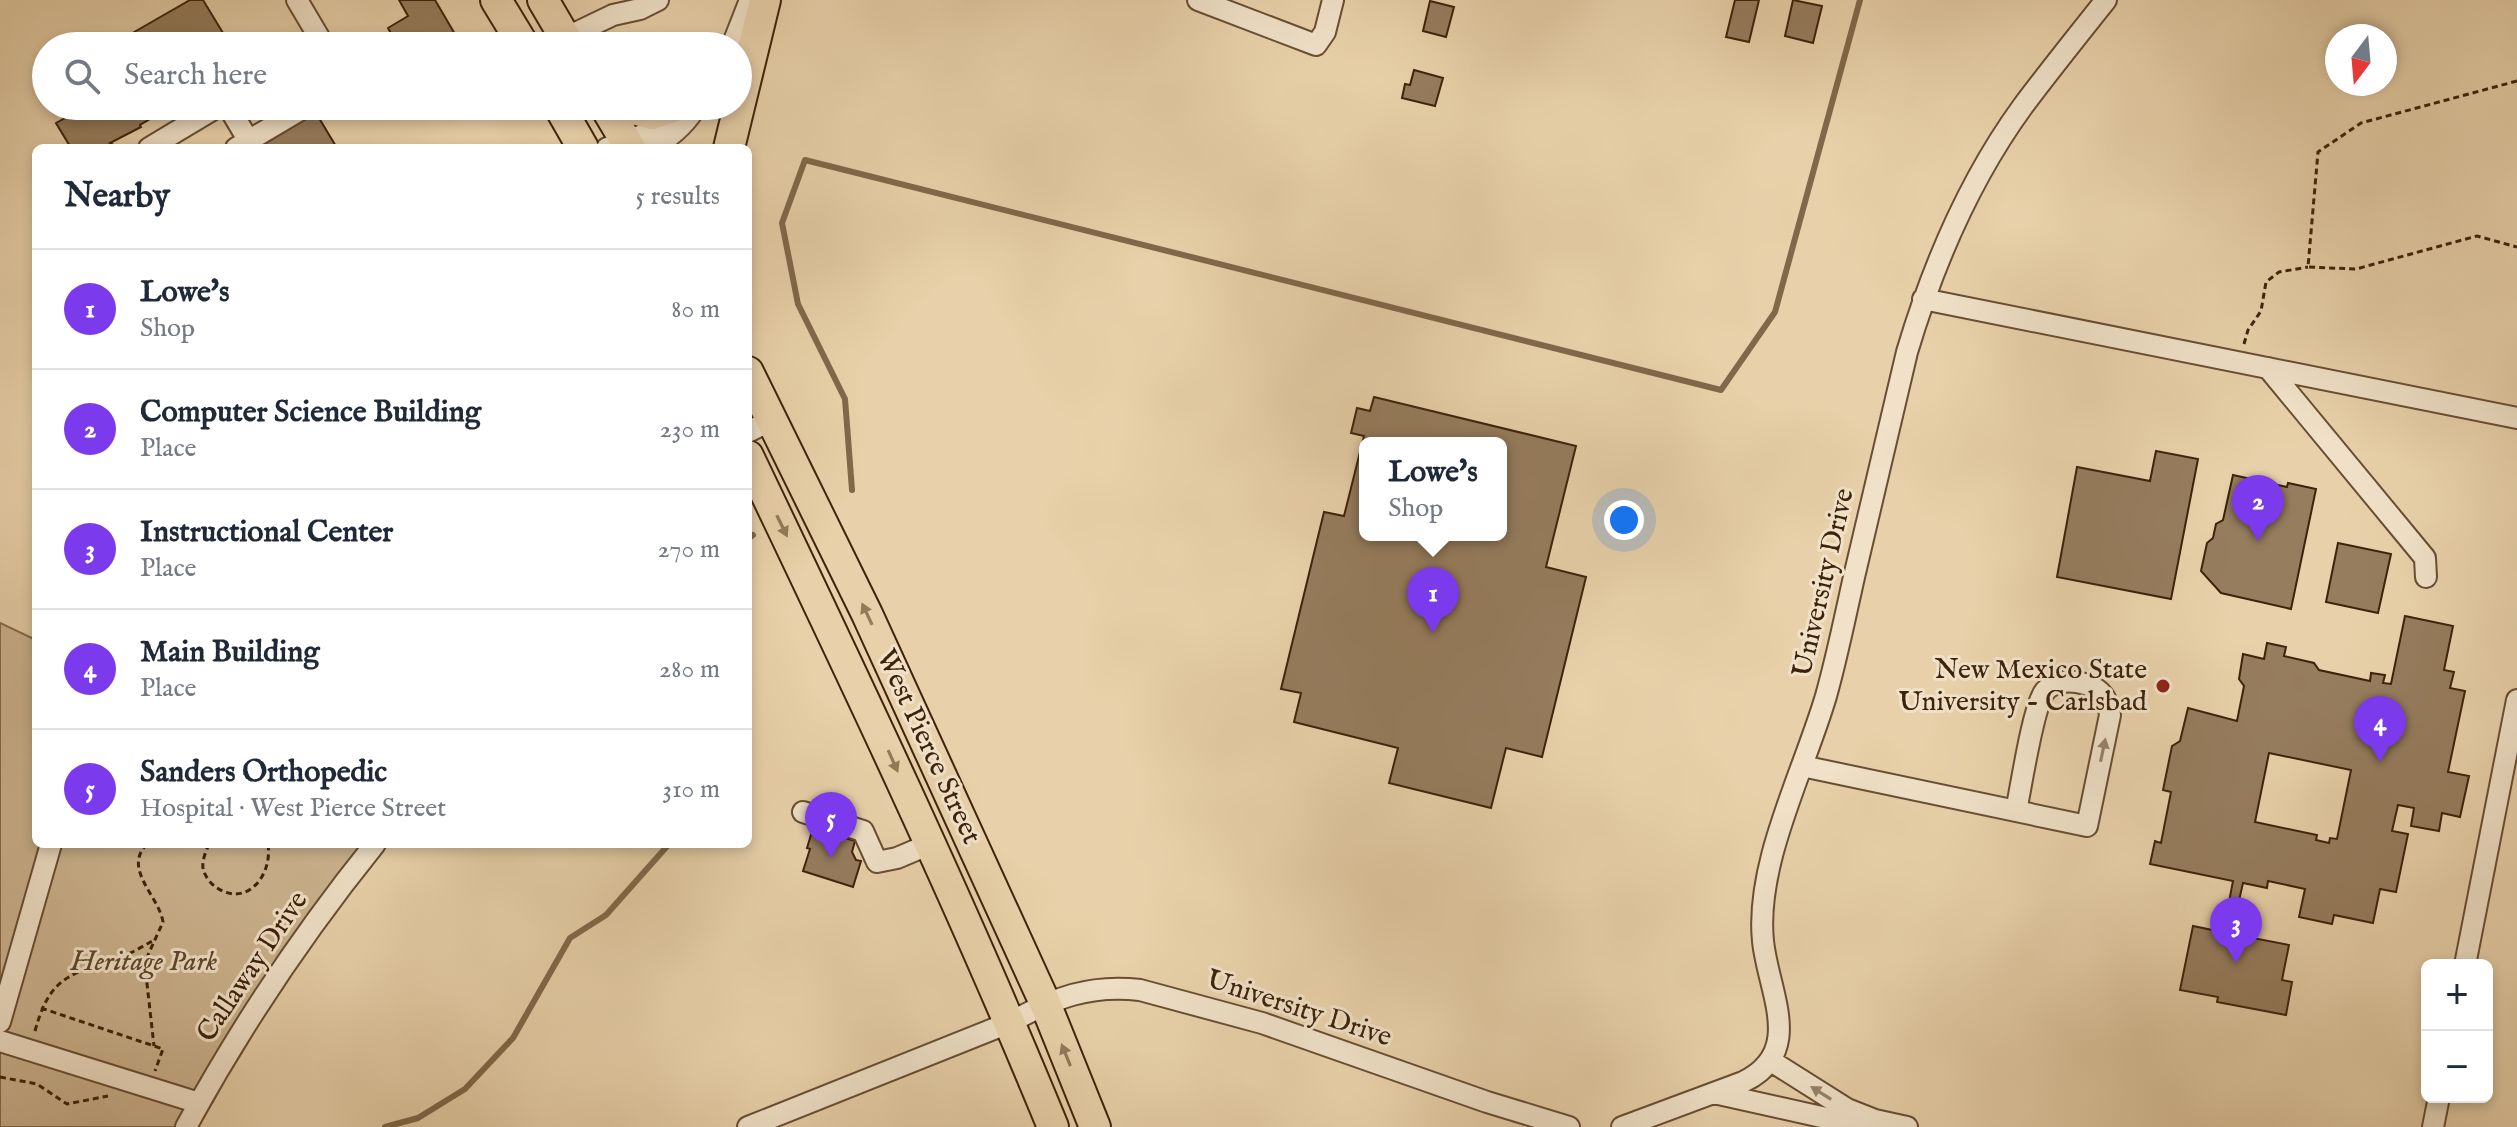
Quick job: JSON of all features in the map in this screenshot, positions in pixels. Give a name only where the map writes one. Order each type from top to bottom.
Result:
[{"type":"highway","points":[[496,0],[515,32]]},
{"type":"highway","points":[[543,0],[562,32]]},
{"type":"highway","points":[[752,53],[765,0]]},
{"type":"highway","points":[[567,120],[581,144]]},
{"type":"highway","points":[[613,120],[628,144]]},
{"type":"highway","points":[[730,144],[736,120]]},
{"type":"highway","name":"West Pierce Street","points":[[752,390],[760,426],[867,614],[1045,1003],[1095,1127]]},
{"type":"highway","name":"West Pierce Street","points":[[752,464],[867,704],[1011,1022],[1053,1127]]},
{"type":"street","points":[[297,0],[316,32]]},
{"type":"street","points":[[585,32],[613,15],[640,9],[658,0]]},
{"type":"street","points":[[737,32],[750,0]]},
{"type":"street","points":[[1198,0],[1316,45],[1325,32],[1333,0]]},
{"type":"street","name":"University Drive","points":[[1771,1061],[1780,1029],[1779,1012],[1766,965],[1762,910],[1771,859],[1827,692],[1907,352],[1923,299],[1954,223],[2001,140],[2023,106],[2106,0]]},
{"type":"street","points":[[163,144],[199,120]]},
{"type":"street","points":[[234,120],[246,144]]},
{"type":"street","points":[[248,144],[285,120]]},
{"type":"street","points":[[632,144],[668,120]]},
{"type":"street","points":[[634,144],[680,127],[687,120]]},
{"type":"street","points":[[1923,299],[2517,418]]},
{"type":"street","points":[[2268,368],[2425,558],[2426,577]]},
{"type":"street","points":[[1802,766],[2087,826],[2110,715],[2108,701],[2099,690],[2071,681],[2055,684],[2044,693],[2037,709],[2016,811]]},
{"type":"street","points":[[2466,959],[2517,700]]},
{"type":"street","points":[[803,812],[863,831],[877,862],[897,858],[930,844]]},
{"type":"street","points":[[0,1022],[50,848]]},
{"type":"street","name":"Callaway Drive","points":[[186,1127],[254,1011],[372,848]]},
{"type":"street","name":"University Drive","points":[[748,1127],[1011,1022],[1045,1003],[1099,989],[1120,987],[1262,1023],[1487,1102],[1569,1127]]},
{"type":"street","points":[[0,1041],[199,1103]]},
{"type":"street","points":[[1622,1127],[1755,1076],[1771,1061],[1847,1109],[1875,1120],[1907,1127]]},
{"type":"street","points":[[1713,1093],[1844,1122],[1875,1120]]},
{"type":"street","points":[[2433,1127],[2438,1103]]},
{"type":"path","points":[[2308,267],[2318,152],[2361,123],[2517,81]]},
{"type":"path","points":[[2239,362],[2248,330],[2261,311],[2266,282],[2279,272],[2308,267],[2356,269],[2477,236],[2517,247]]},
{"type":"path","points":[[143,848],[138,863],[141,879],[162,914],[162,927],[145,966],[154,1046]]},
{"type":"path","points":[[208,848],[202,866],[205,876],[224,892],[234,895],[244,893],[266,874],[268,848]]},
{"type":"path","points":[[29,1050],[41,1008],[57,984],[69,975],[119,958],[155,939]]},
{"type":"path","points":[[41,1008],[163,1049],[150,1087]]},
{"type":"path","points":[[0,1077],[37,1084],[67,1104],[109,1096]]},
{"type":"green space","name":"Heritage Park","points":[[0,623],[32,638],[32,848],[372,848],[186,1127],[0,1127]]},
{"type":"building","points":[[190,0],[203,0],[222,32],[134,32]]},
{"type":"building","points":[[399,0],[435,0],[454,32],[390,32],[388,28],[408,16]]},
{"type":"building","points":[[1735,0],[1759,0],[1749,42],[1726,37]]},
{"type":"building","points":[[1793,0],[1822,6],[1813,43],[1785,36]]},
{"type":"building","points":[[1430,1],[1454,7],[1446,37],[1423,31]]},
{"type":"building","points":[[1414,70],[1443,78],[1435,106],[1402,98],[1405,84],[1410,85]]},
{"type":"building","points":[[61,120],[148,120],[112,144],[69,144],[56,123]]},
{"type":"building","points":[[304,120],[320,120],[335,144],[264,144]]},
{"type":"building","points":[[1374,397],[1576,446],[1546,567],[1586,577],[1542,757],[1506,748],[1491,808],[1389,783],[1398,748],[1294,722],[1301,693],[1281,689],[1324,512],[1344,516],[1359,456],[1359,541],[1507,541],[1507,437],[1364,437],[1351,433],[1357,408],[1370,411]]},
{"type":"building","points":[[2156,451],[2198,459],[2171,599],[2057,577],[2077,467],[2150,481]]},
{"type":"building","points":[[2233,475],[2287,487],[2288,483],[2316,489],[2291,609],[2221,593],[2201,571],[2207,543],[2213,538],[2216,524],[2223,520]]},
{"type":"building","points":[[2338,543],[2391,554],[2378,613],[2326,602]]},
{"type":"building","points":[[2405,616],[2453,626],[2444,670],[2454,672],[2450,688],[2465,691],[2448,772],[2469,776],[2460,817],[2442,813],[2439,831],[2411,826],[2414,808],[2398,805],[2392,831],[2408,834],[2396,892],[2380,889],[2373,923],[2334,915],[2332,924],[2299,917],[2305,889],[2268,881],[2267,888],[2243,883],[2237,909],[2228,907],[2233,881],[2150,864],[2155,841],[2161,843],[2171,792],[2163,790],[2172,746],[2180,741],[2188,708],[2237,721],[2244,686],[2239,679],[2243,654],[2264,659],[2267,643],[2286,647],[2284,656],[2314,663],[2319,670],[2370,681],[2371,673],[2385,675],[2383,683],[2391,684]],"holes":[[[2269,753],[2351,770],[2337,839],[2330,838],[2329,843],[2316,840],[2317,835],[2255,822]]]},
{"type":"building","points":[[813,828],[855,841],[852,852],[856,860],[861,861],[853,887],[803,871]]},
{"type":"building","points":[[2228,907],[2237,909],[2232,934],[2289,945],[2282,980],[2292,982],[2286,1015],[2217,1002],[2218,997],[2180,990],[2193,926],[2222,932]]},
{"type":"waterway","points":[[852,490],[845,399],[798,304],[782,223],[805,160],[1721,390],[1775,312],[1860,0]]},
{"type":"waterway","points":[[385,1127],[418,1118],[465,1089],[513,1038],[570,938],[606,915],[665,848]]},
{"type":"place","name":"Computer Science Building","points":[[2258,541]]},
{"type":"place","name":"Lowe's","points":[[1433,633]]},
{"type":"place","name":"New Mexico State University - Carlsbad","points":[[2163,686]]},
{"type":"place","name":"Main Building","points":[[2380,762]]},
{"type":"place","name":"Sanders Orthopedic","points":[[831,858]]},
{"type":"place","name":"Instructional Center","points":[[2236,963]]}]
